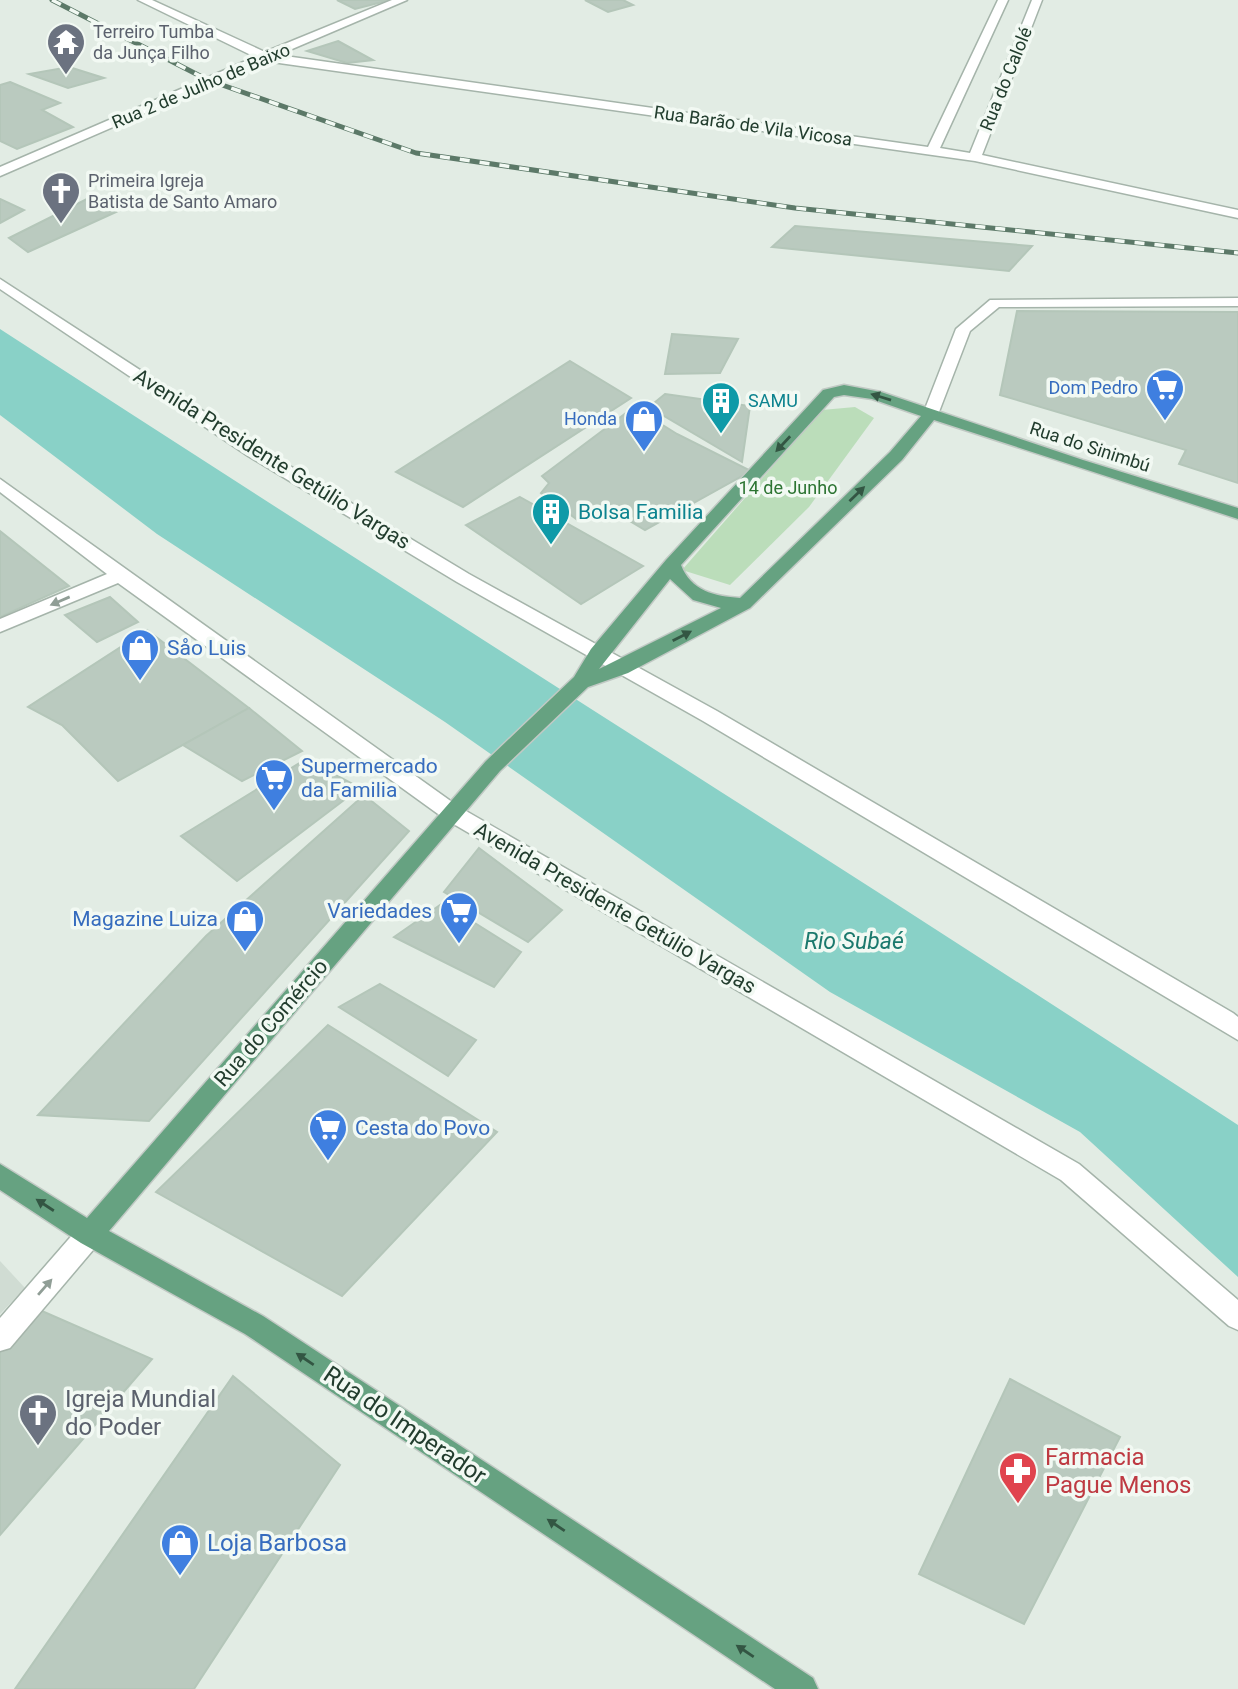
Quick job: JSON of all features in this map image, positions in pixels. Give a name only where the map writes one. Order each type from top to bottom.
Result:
[{"type":"main road","name":"Rua do Sinimbú","points":[[576,686],[598,654],[672,565],[829,393],[858,391],[1238,514]]},
{"type":"main road","points":[[576,686],[621,668],[744,604],[896,456],[931,414]]},
{"type":"main road","points":[[672,565],[676,580],[693,593],[710,602],[744,604]]},
{"type":"main road","name":"Rua do Comércio","points":[[90,1234],[493,766],[576,686]]},
{"type":"main road","name":"Rua do Imperador","points":[[0,1176],[90,1234],[254,1325],[802,1689]]},
{"type":"street","points":[[143,0],[265,57]]},
{"type":"street","name":"Rua 2 de Julho de Baixo","points":[[0,172],[402,0]]},
{"type":"street","name":"Rua do Calolé","points":[[932,152],[1003,0]]},
{"type":"street","name":"Rua do Calolé","points":[[975,157],[1037,0]]},
{"type":"street","name":"Rua Barão de Vila Vicosa","points":[[265,57],[975,157],[1238,214]]},
{"type":"street","name":"Avenida Presidente Getúlio Vargas","points":[[0,283],[254,452],[463,578],[722,723],[1226,1020],[1238,1030]]},
{"type":"street","points":[[931,414],[963,329],[995,303],[1238,302]]},
{"type":"street","name":"Avenida Presidente Getúlio Vargas","points":[[0,484],[120,575],[452,813],[1070,1172],[1238,1317]]},
{"type":"street","points":[[0,626],[120,575]]},
{"type":"street","points":[[0,1338],[90,1234]]},
{"type":"shaded area","points":[[0,1261],[25,1288],[0,1314]]},
{"type":"green space","name":"14 de Junho","points":[[855,407],[874,418],[809,507],[730,585],[682,570],[822,410]]},
{"type":"water","name":"Rio Subaé","points":[[0,329],[1238,1125],[1238,1277],[1080,1132],[830,992],[445,722],[157,534],[0,415]]},
{"type":"building","points":[[337,0],[390,0],[355,9]]},
{"type":"building","points":[[585,0],[623,0],[633,5],[608,12]]},
{"type":"building","points":[[338,41],[373,60],[347,63],[307,51]]},
{"type":"building","name":"Terreiro Tumba da Junça Filho","points":[[69,67],[104,78],[68,88],[29,74]]},
{"type":"building","points":[[10,82],[60,103],[42,110],[73,127],[17,149],[0,141],[0,85]]},
{"type":"building","name":"Primeira Igreja Batista de Santo Amaro","points":[[93,196],[116,212],[28,252],[9,238]]},
{"type":"building","points":[[0,199],[24,210],[0,223]]},
{"type":"building","points":[[795,226],[1032,246],[1009,271],[772,247]]},
{"type":"building","name":"Dom Pedro","points":[[1017,311],[1238,312],[1238,483],[1179,464],[1186,450],[1000,395]]},
{"type":"building","points":[[672,334],[738,339],[720,373],[665,374]]},
{"type":"building","points":[[570,361],[631,398],[463,507],[396,472]]},
{"type":"building","name":"SAMU","points":[[665,394],[750,406],[742,462],[649,407]]},
{"type":"building","name":"Honda","points":[[634,407],[677,434],[751,471],[645,530],[608,508],[579,521],[541,493],[549,483],[542,476]]},
{"type":"building","name":"Bolsa Familia","points":[[520,497],[643,566],[581,604],[466,525]]},
{"type":"building","points":[[0,531],[69,586],[0,617]]},
{"type":"building","points":[[110,597],[138,622],[97,642],[65,615]]},
{"type":"building","name":"Såo Luis","points":[[147,630],[249,708],[118,781],[62,725],[28,707]]},
{"type":"building","points":[[249,708],[302,751],[242,781],[183,745]]},
{"type":"building","name":"Supermercado da Familia","points":[[306,759],[360,788],[237,881],[181,836]]},
{"type":"building","name":"Magazine Luiza","points":[[364,795],[409,831],[149,1121],[38,1115],[206,936]]},
{"type":"building","points":[[479,848],[562,910],[528,942],[444,892]]},
{"type":"building","name":"Variedades","points":[[443,903],[521,952],[494,987],[394,937]]},
{"type":"building","points":[[380,984],[476,1040],[448,1076],[339,1007]]},
{"type":"building","name":"Cesta do Povo","points":[[328,1025],[497,1132],[342,1296],[156,1192]]},
{"type":"building","name":"Igreja Mundial do Poder","points":[[35,1308],[152,1359],[0,1535],[0,1350]]},
{"type":"building","name":"Loja Barbosa","points":[[233,1376],[340,1465],[194,1689],[15,1689]]},
{"type":"building","name":"Farmacia Pague Menos","points":[[1010,1379],[1120,1437],[1024,1624],[919,1574]]},
{"type":"railway","points":[[52,0],[208,80],[416,153],[795,208],[1238,253]]},
{"type":"place","name":"Terreiro Tumba da Junça Filho","points":[[66,76]]},
{"type":"place","name":"Primeira Igreja Batista de Santo Amaro","points":[[61,225]]},
{"type":"place","name":"Dom Pedro","points":[[1165,422]]},
{"type":"place","name":"SAMU","points":[[721,435]]},
{"type":"place","name":"Honda","points":[[644,453]]},
{"type":"place","name":"Bolsa Familia","points":[[551,546]]},
{"type":"place","name":"Såo Luis","points":[[140,682]]},
{"type":"place","name":"Supermercado da Familia","points":[[274,812]]},
{"type":"place","name":"Variedades","points":[[459,945]]},
{"type":"place","name":"Magazine Luiza","points":[[245,953]]},
{"type":"place","name":"Cesta do Povo","points":[[328,1162]]},
{"type":"place","name":"Igreja Mundial do Poder","points":[[38,1447]]},
{"type":"place","name":"Farmacia Pague Menos","points":[[1018,1505]]},
{"type":"place","name":"Loja Barbosa","points":[[180,1577]]}]
